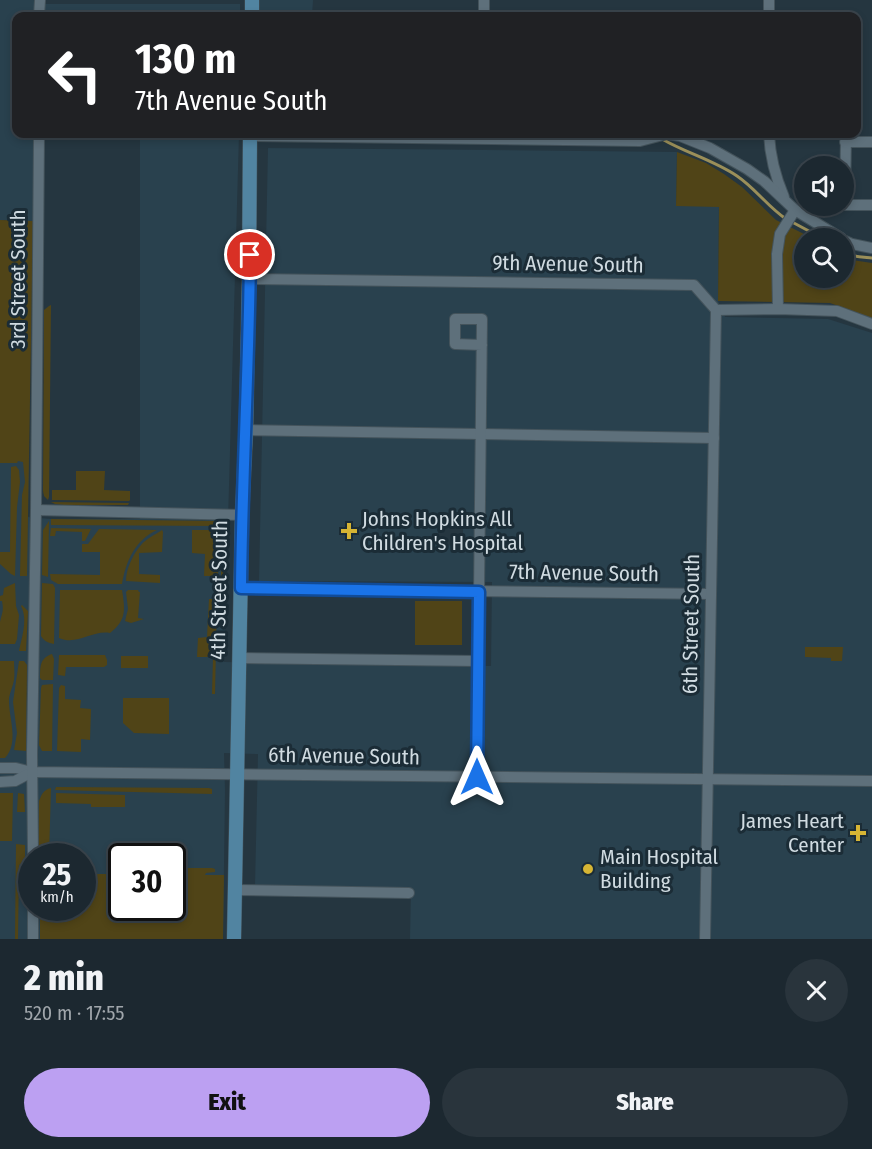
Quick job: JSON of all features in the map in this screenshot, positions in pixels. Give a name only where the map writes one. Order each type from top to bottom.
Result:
[{"type":"main road","name":"4th Street South","points":[[234,939],[242,514],[246,430],[250,138]]},
{"type":"street","name":"3rd Street South","points":[[33,843],[39,138]]},
{"type":"street","points":[[545,138],[640,141],[652,138]]},
{"type":"street","points":[[686,138],[726,156],[747,169],[785,200]]},
{"type":"street","points":[[770,138],[774,170],[790,218],[780,234],[777,254],[778,309]]},
{"type":"street","points":[[872,142],[845,138],[845,205],[872,205]]},
{"type":"street","points":[[790,218],[815,228]]},
{"type":"street","points":[[854,244],[872,248]]},
{"type":"street","name":"9th Avenue South","points":[[249,279],[694,285],[716,310]]},
{"type":"street","points":[[716,310],[837,311],[872,324]]},
{"type":"street","name":"6th Street South","points":[[705,939],[716,310]]},
{"type":"street","points":[[477,777],[482,345]]},
{"type":"street","points":[[246,430],[714,438]]},
{"type":"street","points":[[36,510],[242,514]]},
{"type":"street","name":"7th Avenue South","points":[[241,588],[711,594]]},
{"type":"street","points":[[239,658],[478,661]]},
{"type":"street","name":"6th Avenue South","points":[[0,768],[16,768],[32,772],[872,781]]},
{"type":"street","name":"6th Avenue South","points":[[0,782],[15,782],[32,772]]},
{"type":"street","points":[[235,890],[410,893]]},
{"type":"street","points":[[33,921],[33,939]]},
{"type":"shaded area","points":[[0,0],[35,0],[35,4],[240,4],[240,12],[12,12],[12,138],[34,138],[33,221],[0,220]]},
{"type":"shaded area","points":[[257,0],[313,0],[312,12],[257,12]]},
{"type":"shaded area","points":[[140,138],[239,138],[224,662],[491,666],[492,582],[259,581],[268,148],[677,152],[676,205],[719,206],[718,301],[725,317],[828,319],[872,333],[872,939],[410,939],[411,889],[255,886],[258,754],[224,753],[223,939],[0,939],[0,371],[30,371],[28,517],[140,519]],"holes":[[[438,516],[463,516],[463,546],[438,545]]]},
{"type":"shaded area","points":[[677,152],[706,163],[724,174],[742,187],[776,220],[794,229],[794,288],[854,288],[854,260],[872,263],[872,318],[830,303],[718,301],[719,207],[676,206]]},
{"type":"shaded area","points":[[0,220],[33,221],[27,576],[20,576],[22,495],[25,482],[23,462],[0,463]]},
{"type":"shaded area","points":[[51,305],[48,500],[43,491],[44,310]]},
{"type":"shaded area","points":[[16,466],[19,470],[20,482],[15,576],[0,564],[0,552],[10,552],[11,467]]},
{"type":"shaded area","points":[[76,471],[105,471],[104,490],[130,491],[130,500],[52,500],[52,490],[76,490]]},
{"type":"shaded area","points":[[51,502],[129,503],[128,505],[64,505]]},
{"type":"shaded area","points":[[51,519],[219,521],[219,526],[51,525]]},
{"type":"shaded area","points":[[49,521],[48,577],[42,575],[43,530]]},
{"type":"shaded area","points":[[223,521],[226,526],[226,576],[221,576]]},
{"type":"shaded area","points":[[51,528],[91,529],[85,541],[82,541],[82,532],[56,531],[55,536],[50,536]]},
{"type":"shaded area","points":[[99,529],[157,530],[137,545],[126,567],[122,584],[58,584],[51,580],[50,574],[100,575],[100,552],[82,552],[82,544],[88,544]]},
{"type":"shaded area","points":[[162,530],[162,552],[139,553],[139,574],[160,575],[160,583],[126,581],[129,567],[138,549],[146,540]]},
{"type":"shaded area","points":[[192,530],[219,530],[218,576],[204,576],[205,554],[192,553]]},
{"type":"shaded area","points":[[15,583],[16,606],[19,615],[17,639],[15,644],[0,644],[3,607],[0,596],[3,595],[4,588]]},
{"type":"shaded area","points":[[42,583],[53,584],[55,588],[54,644],[46,642],[41,636]]},
{"type":"shaded area","points":[[60,590],[122,590],[124,614],[122,619],[110,633],[72,640],[59,638]]},
{"type":"shaded area","points":[[128,590],[140,592],[138,618],[144,619],[131,623],[125,621],[128,609],[126,592]]},
{"type":"shaded area","points":[[209,599],[217,599],[215,694],[212,694],[213,657],[197,657],[198,638],[207,637]]},
{"type":"shaded area","points":[[415,601],[462,601],[462,645],[415,645]]},
{"type":"shaded area","points":[[22,605],[28,611],[26,651],[19,651],[24,622]]},
{"type":"shaded area","points":[[805,647],[843,647],[842,661],[831,661],[831,658],[805,657]]},
{"type":"shaded area","points":[[52,654],[54,659],[53,680],[42,680],[40,670],[42,663]]},
{"type":"shaded area","points":[[59,655],[105,655],[107,665],[104,667],[66,667],[65,676],[58,675]]},
{"type":"shaded area","points":[[121,656],[148,656],[148,668],[121,668]]},
{"type":"shaded area","points":[[0,661],[14,661],[14,680],[9,698],[13,737],[12,745],[5,758],[0,758]]},
{"type":"shaded area","points":[[19,661],[24,661],[27,665],[26,751],[14,750],[17,733],[13,702]]},
{"type":"shaded area","points":[[53,684],[52,751],[42,751],[39,745],[41,688],[42,685]]},
{"type":"shaded area","points":[[61,685],[65,686],[65,699],[81,700],[80,708],[91,709],[90,740],[81,739],[81,752],[57,751],[59,688]]},
{"type":"shaded area","points":[[123,698],[169,698],[169,734],[134,733],[123,723]]},
{"type":"shaded area","points":[[56,787],[209,788],[212,789],[212,794],[55,790]]},
{"type":"shaded area","points":[[51,788],[49,843],[38,843],[39,801],[44,791]]},
{"type":"shaded area","points":[[0,793],[13,793],[12,841],[0,841]]},
{"type":"shaded area","points":[[18,793],[24,794],[25,812],[17,812]]},
{"type":"shaded area","points":[[56,793],[125,795],[125,807],[91,807],[91,804],[56,803]]},
{"type":"shaded area","points":[[16,844],[18,844],[18,921],[18,939],[15,939]]},
{"type":"shaded area","points":[[186,868],[215,869],[215,872],[205,875],[224,875],[223,939],[40,939],[40,921],[96,921],[96,874],[108,874],[108,921],[186,921]]},
{"type":"waterway","points":[[662,139],[719,165],[737,176],[786,219]]},
{"type":"waterway","points":[[792,222],[803,228]]},
{"type":"waterway","points":[[854,256],[872,258]]},
{"type":"place","name":"Johns Hopkins All Children's Hospital","points":[[349,531]]},
{"type":"place","name":"James Heart Center","points":[[858,833]]},
{"type":"place","name":"Main Hospital Building","points":[[588,869]]},
{"type":"route","points":[[250,255],[241,588],[479,592],[477,777]]}]
